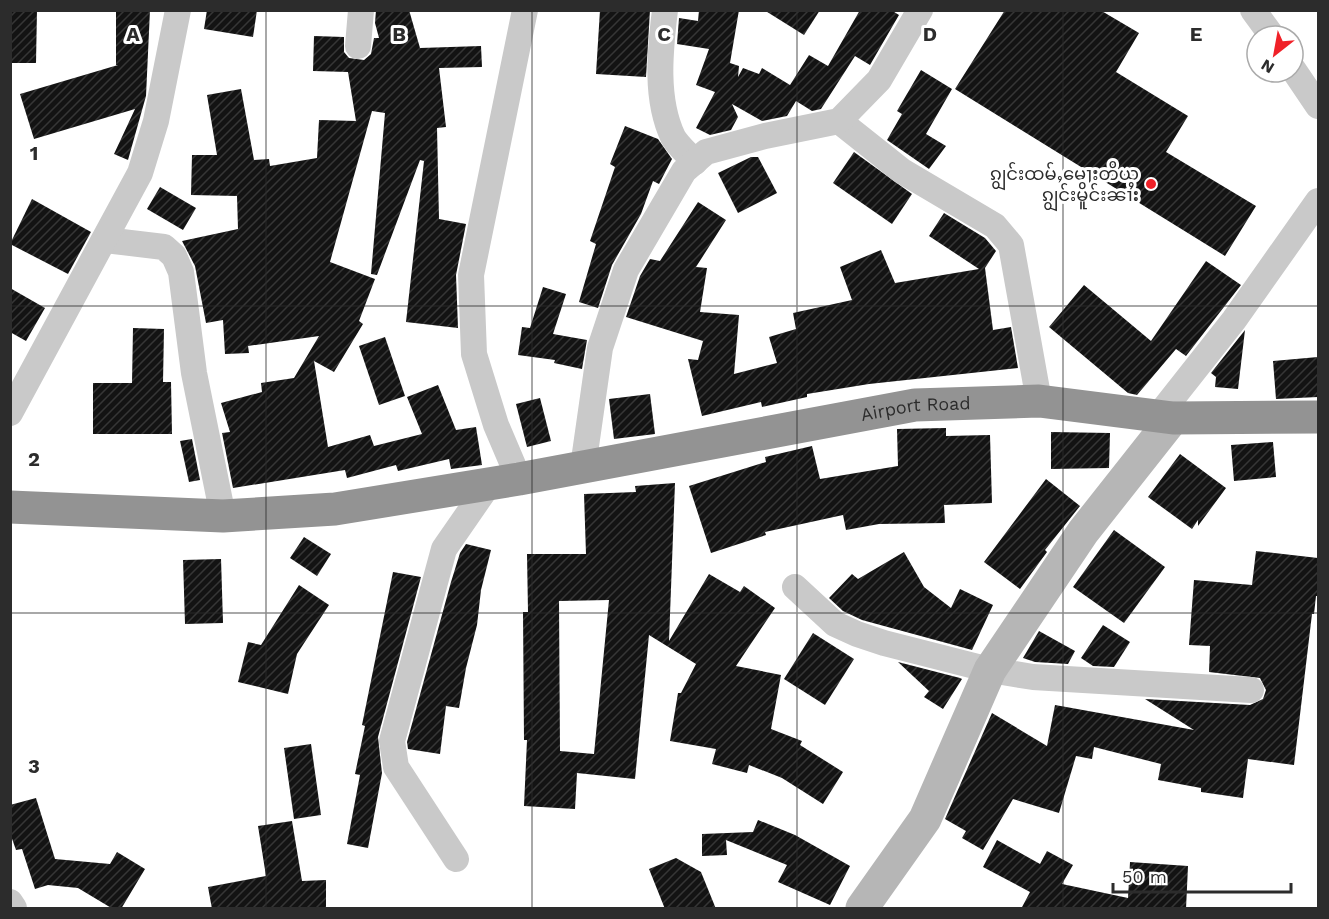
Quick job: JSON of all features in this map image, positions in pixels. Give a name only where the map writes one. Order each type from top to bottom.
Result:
[{"type":"highway","name":"Airport Road","points":[[10,507],[223,516],[335,509],[583,467],[915,405],[1040,401],[1166,417],[1318,417]]},
{"type":"street","points":[[10,412],[140,172],[156,122],[178,10]]},
{"type":"street","points":[[358,46],[361,10]]},
{"type":"street","points":[[456,859],[396,766],[392,741],[444,549],[504,481],[496,425],[474,354],[471,275],[525,10]]},
{"type":"street","points":[[665,10],[661,43],[663,110],[674,139],[694,162]]},
{"type":"street","points":[[583,467],[600,348],[626,270],[684,171],[706,152],[765,136],[839,121],[879,80],[920,10]]},
{"type":"street","points":[[1253,10],[1263,24]]},
{"type":"street","points":[[1303,84],[1318,106]]},
{"type":"street","points":[[839,121],[902,171],[995,226],[1011,245],[1040,401]]},
{"type":"street","points":[[862,909],[925,819],[990,670],[1083,532],[1318,201]]},
{"type":"street","points":[[105,240],[164,247],[174,256],[181,272],[194,373],[223,516]]},
{"type":"street","points":[[795,587],[835,624],[857,634],[990,670],[1033,677],[1251,690]]},
{"type":"street","points":[[10,902],[14,909]]},
{"type":"building","points":[[10,10],[37,10],[36,63],[10,63]]},
{"type":"building","points":[[116,10],[150,10],[146,96],[128,160],[114,154],[135,109],[34,139],[20,94],[118,65],[116,65]]},
{"type":"building","points":[[207,10],[257,10],[253,37],[204,29]]},
{"type":"building","points":[[376,10],[409,10],[420,48],[481,46],[482,67],[439,68],[446,127],[437,128],[439,219],[466,224],[456,275],[458,328],[406,322],[424,161],[420,160],[377,275],[371,274],[385,113],[372,111],[330,262],[375,279],[359,321],[363,324],[334,372],[314,361],[328,447],[370,435],[374,446],[422,434],[407,397],[438,385],[456,430],[476,427],[482,465],[451,469],[449,459],[398,471],[396,465],[347,478],[345,470],[233,488],[222,433],[230,432],[221,403],[262,392],[261,383],[294,378],[319,336],[248,346],[249,353],[225,354],[223,320],[206,323],[195,266],[182,241],[238,229],[237,196],[191,195],[192,155],[217,155],[207,95],[241,89],[254,160],[269,159],[270,166],[317,158],[319,120],[356,121],[348,72],[313,71],[314,36],[344,37],[344,52],[349,58],[364,60],[371,54],[374,38],[379,38],[375,23]]},
{"type":"building","points":[[600,10],[650,10],[646,77],[596,74]]},
{"type":"building","points":[[699,10],[739,10],[730,63],[739,66],[738,77],[743,68],[759,74],[762,68],[790,85],[809,55],[828,66],[860,10],[891,10],[899,15],[870,65],[855,56],[821,109],[812,111],[796,101],[787,116],[762,121],[732,104],[738,117],[731,130],[710,135],[696,128],[715,92],[696,85],[709,49],[677,44],[679,18],[698,21]]},
{"type":"building","points":[[764,10],[820,10],[804,35]]},
{"type":"building","points":[[1005,10],[1100,10],[1139,33],[1116,72],[1188,116],[1166,152],[1256,206],[1225,256],[955,89]]},
{"type":"building","points":[[921,70],[952,89],[926,134],[946,146],[929,169],[887,140],[902,114],[897,111]]},
{"type":"building","points":[[625,126],[658,139],[672,159],[659,184],[653,181],[641,214],[612,265],[598,308],[579,302],[596,244],[590,241],[615,167],[610,164]]},
{"type":"building","points":[[854,152],[912,194],[892,224],[833,183]]},
{"type":"building","points":[[751,157],[758,157],[777,193],[738,213],[718,173]]},
{"type":"building","points":[[160,187],[196,208],[183,230],[147,209]]},
{"type":"building","points":[[32,199],[91,232],[68,274],[10,244]]},
{"type":"building","points":[[698,202],[726,220],[696,267],[707,268],[700,312],[739,315],[734,374],[777,363],[769,337],[796,329],[793,313],[852,300],[840,267],[881,250],[895,283],[979,269],[929,236],[944,213],[985,238],[996,251],[985,268],[993,330],[1011,327],[1018,368],[869,384],[807,394],[807,397],[762,407],[761,402],[702,416],[688,359],[698,360],[703,341],[626,317],[640,276],[650,259],[660,261]]},
{"type":"building","points":[[1206,261],[1241,285],[1186,356],[1176,349],[1137,395],[1128,393],[1049,327],[1084,285],[1151,341]]},
{"type":"building","points":[[543,287],[566,294],[553,334],[587,340],[582,369],[554,363],[555,360],[518,355],[522,327],[530,328]]},
{"type":"building","points":[[10,288],[45,308],[26,341],[10,332]]},
{"type":"building","points":[[133,328],[164,329],[163,382],[171,382],[172,434],[93,434],[93,383],[132,383]]},
{"type":"building","points":[[1245,330],[1238,389],[1215,387],[1216,377],[1211,373]]},
{"type":"building","points":[[385,337],[405,396],[379,405],[359,346]]},
{"type":"building","points":[[1318,357],[1318,397],[1276,399],[1273,361]]},
{"type":"building","points":[[650,394],[655,434],[614,439],[609,399]]},
{"type":"building","points":[[540,398],[551,441],[527,447],[516,404]]},
{"type":"building","points":[[946,428],[946,436],[990,435],[992,503],[944,505],[945,523],[879,524],[846,530],[843,515],[765,532],[766,535],[711,553],[689,486],[766,462],[765,457],[812,446],[820,479],[898,466],[897,429]]},
{"type":"building","points":[[1051,432],[1110,433],[1109,468],[1051,469]]},
{"type":"building","points":[[192,439],[200,480],[189,482],[180,441]]},
{"type":"building","points":[[1273,442],[1276,477],[1234,481],[1231,445]]},
{"type":"building","points":[[1180,454],[1226,488],[1198,526],[1198,520],[1192,529],[1148,497]]},
{"type":"building","points":[[1046,479],[1080,506],[1045,550],[1047,552],[1020,589],[984,562]]},
{"type":"building","points":[[675,483],[669,641],[709,574],[740,592],[744,586],[775,608],[736,666],[781,675],[771,729],[802,741],[800,745],[843,772],[823,804],[782,778],[749,765],[747,773],[712,764],[716,749],[670,741],[678,693],[681,693],[696,664],[649,635],[635,779],[577,773],[575,809],[524,806],[527,740],[524,740],[523,612],[528,612],[527,554],[586,554],[584,494],[636,492],[635,486]],"holes":[[[609,600],[594,754],[560,751],[559,601]]]},
{"type":"building","points":[[1114,530],[1165,567],[1124,623],[1073,587]]},
{"type":"building","points":[[304,537],[331,554],[317,576],[290,558]]},
{"type":"building","points":[[466,544],[491,550],[481,590],[477,625],[459,708],[446,706],[440,754],[408,749],[407,742],[451,582],[460,553]]},
{"type":"building","points":[[1256,551],[1318,558],[1318,596],[1316,596],[1314,614],[1312,614],[1294,765],[1248,759],[1243,798],[1201,792],[1201,788],[1158,780],[1161,764],[1094,747],[1092,759],[1076,756],[1059,813],[1013,799],[983,850],[962,838],[966,831],[945,819],[992,713],[1047,746],[1055,705],[1194,730],[1145,699],[1250,705],[1263,699],[1266,690],[1260,678],[1209,672],[1210,646],[1189,645],[1194,580],[1252,585]]},
{"type":"building","points":[[904,552],[924,587],[951,608],[960,589],[993,605],[972,650],[862,620],[843,611],[829,598],[852,574],[858,579]]},
{"type":"building","points":[[221,559],[223,623],[185,624],[183,560]]},
{"type":"building","points":[[393,572],[421,577],[378,737],[382,773],[368,848],[347,844],[360,775],[355,774],[365,726],[362,725]]},
{"type":"building","points":[[299,585],[329,605],[297,654],[288,694],[238,682],[248,642],[261,645]]},
{"type":"building","points":[[1103,625],[1130,642],[1114,667],[1093,666],[1081,658]]},
{"type":"building","points":[[1039,631],[1075,651],[1068,664],[1035,662],[1023,658]]},
{"type":"building","points":[[813,633],[854,659],[825,705],[784,679]]},
{"type":"building","points":[[898,662],[962,679],[943,709],[924,697],[929,691]]},
{"type":"building","points":[[311,744],[321,815],[294,819],[284,748]]},
{"type":"building","points":[[36,798],[55,859],[110,864],[117,852],[145,869],[121,909],[113,909],[78,888],[48,885],[35,889],[22,849],[16,850],[10,833],[10,805]]},
{"type":"building","points":[[758,820],[795,835],[850,866],[830,905],[778,882],[787,865],[726,840],[727,855],[702,856],[702,834],[753,832]]},
{"type":"building","points":[[292,821],[302,881],[326,880],[326,909],[212,909],[208,887],[266,876],[258,826]]},
{"type":"building","points":[[997,840],[1040,864],[1047,851],[1073,865],[1062,884],[1128,898],[1130,862],[1188,866],[1186,909],[1021,909],[1030,892],[983,867]]},
{"type":"building","points":[[676,858],[701,872],[716,909],[665,909],[649,869]]},
{"type":"place","name":"ၵျွင်းထမ်ႇမေႃးတိယ ၵျွင်းမိူင်းၼၢႆး","points":[[1151,184]]}]
